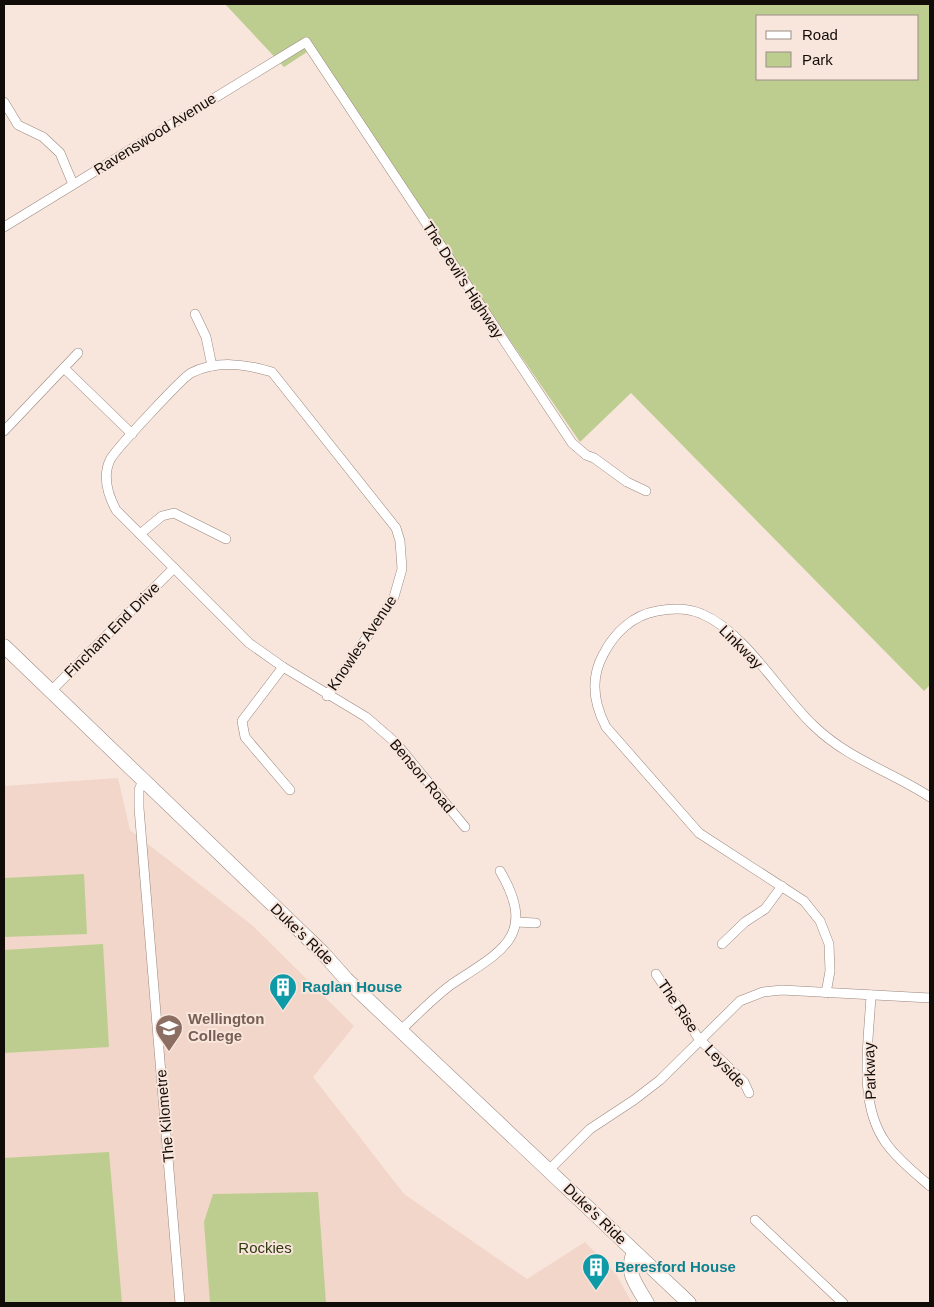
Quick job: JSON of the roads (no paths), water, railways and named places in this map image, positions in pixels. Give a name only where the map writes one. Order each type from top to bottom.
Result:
[{"type":"main road","name":"Duke's Ride","points":[[4,646],[322,952],[346,979],[400,1031],[689,1303]]},
{"type":"main road","points":[[634,1252],[629,1264],[631,1274],[647,1303]]},
{"type":"street","name":"Ravenswood Avenue","points":[[4,227],[306,42]]},
{"type":"street","name":"The Devil's Highway","points":[[306,42],[572,443],[586,455],[594,458],[627,482],[646,490]]},
{"type":"street","points":[[4,102],[18,124],[43,136],[60,152],[73,184]]},
{"type":"street","points":[[195,314],[206,337],[212,366]]},
{"type":"street","points":[[4,431],[78,353]]},
{"type":"street","name":"Knowles Avenue","points":[[244,364],[272,372],[389,517],[398,535],[402,555],[402,569],[394,597],[327,696],[249,643],[116,510],[109,497],[106,479],[110,459],[132,434],[189,374],[212,366],[244,364]]},
{"type":"street","points":[[64,368],[132,434]]},
{"type":"street","points":[[140,534],[162,516],[174,513],[226,540]]},
{"type":"street","name":"Fincham End Drive","points":[[50,691],[174,568]]},
{"type":"street","name":"Linkway","points":[[826,993],[830,958],[824,930],[804,901],[699,833],[606,727],[596,708],[595,684],[597,668],[602,655],[622,628],[636,618],[650,612],[685,609],[702,614],[736,638],[813,726],[842,750],[930,797]]},
{"type":"street","points":[[283,667],[242,721],[244,737],[290,790]]},
{"type":"street","name":"Benson Road","points":[[327,696],[366,717],[396,744],[465,827]]},
{"type":"street","name":"The Kilometre","points":[[143,780],[139,790],[139,808],[180,1303]]},
{"type":"street","points":[[400,1031],[427,1004],[497,955],[512,936],[516,922],[514,899],[500,871]]},
{"type":"street","points":[[722,944],[745,922],[765,910],[782,886]]},
{"type":"street","points":[[516,922],[536,923]]},
{"type":"street","name":"The Rise","points":[[656,974],[699,1039]]},
{"type":"street","points":[[549,1170],[590,1129],[660,1080],[699,1039],[740,1001],[755,995],[782,990],[930,998]]},
{"type":"street","name":"Parkway","points":[[871,995],[868,1080],[873,1114],[886,1143],[930,1186]]},
{"type":"street","name":"Leyside","points":[[699,1039],[744,1082],[749,1093]]},
{"type":"street","points":[[755,1220],[843,1303]]},
{"type":"place","name":"Raglan House","points":[[283,1011]]},
{"type":"place","name":"Wellington College","points":[[169,1052]]},
{"type":"place","name":"Beresford House","points":[[596,1291]]},
{"type":"park label","name":"Rockies","points":[[265,1248]]}]
